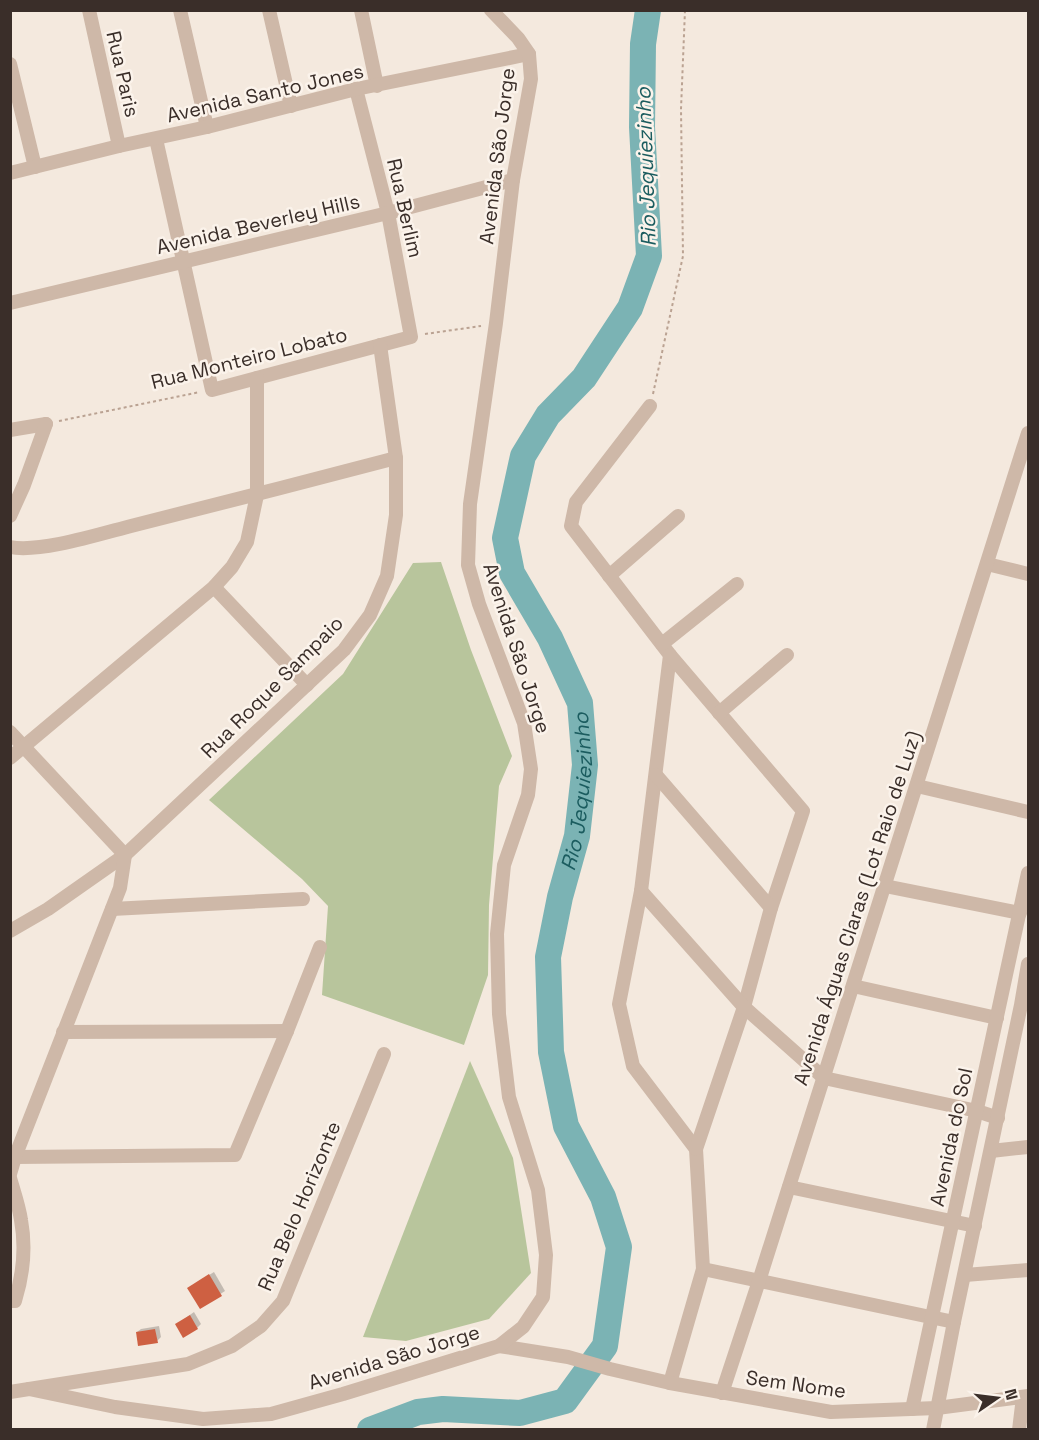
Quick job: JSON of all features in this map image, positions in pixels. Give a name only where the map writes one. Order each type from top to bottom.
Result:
[{"type":"street","name":"Rua Paris","points":[[89,10],[119,146]]},
{"type":"street","points":[[180,10],[207,127]]},
{"type":"street","points":[[269,10],[291,106]]},
{"type":"street","points":[[361,10],[377,86]]},
{"type":"street","name":"Avenida São Jorge","points":[[29,1389],[115,1407],[203,1419],[271,1414],[499,1346],[523,1327],[543,1296],[546,1255],[538,1190],[508,1097],[499,1014],[497,933],[504,865],[528,795],[531,770],[524,723],[479,604],[468,565],[470,504],[496,323],[513,180],[531,79],[529,54],[518,38],[491,10]]},
{"type":"street","name":"Avenida Santo Jones","points":[[10,173],[356,89],[529,54]]},
{"type":"street","points":[[10,64],[35,167]]},
{"type":"street","name":"Rua Berlim","points":[[356,89],[388,213],[411,337]]},
{"type":"street","points":[[156,139],[212,390]]},
{"type":"street","name":"Avenida Beverley Hills","points":[[10,303],[388,213],[513,180]]},
{"type":"street","name":"Rua Monteiro Lobato","points":[[212,390],[411,337]]},
{"type":"street","name":"Rua Roque Sampaio","points":[[10,931],[48,909],[125,855],[344,650],[370,615],[387,576],[396,515],[396,458],[380,345]]},
{"type":"street","points":[[10,758],[214,587],[232,567],[247,542],[257,495],[256,378]]},
{"type":"street","points":[[651,406],[576,502],[571,526],[670,655],[803,812],[771,908],[744,1007],[696,1149],[704,1269],[670,1383]]},
{"type":"street","points":[[10,516],[46,424],[11,426]]},
{"type":"street","name":"Avenida Águas Claras (Lot Raio de Luz)","points":[[722,1393],[1029,433]]},
{"type":"street","points":[[10,547],[20,549],[41,547],[77,540],[396,458]]},
{"type":"street","points":[[609,576],[678,516]]},
{"type":"street","points":[[987,564],[1029,574]]},
{"type":"street","points":[[662,644],[737,584]]},
{"type":"street","points":[[214,587],[307,685]]},
{"type":"street","points":[[670,655],[641,891],[619,1004],[633,1066],[696,1149]]},
{"type":"street","points":[[719,713],[787,655]]},
{"type":"street","points":[[10,732],[125,855],[120,888],[15,1157],[10,1176],[22,1221],[24,1256],[21,1282],[15,1301],[10,1301]]},
{"type":"street","points":[[656,775],[771,908]]},
{"type":"street","points":[[916,786],[1029,812]]},
{"type":"street","name":"Avenida do Sol","points":[[912,1409],[1029,873]]},
{"type":"street","points":[[885,886],[1020,913]]},
{"type":"street","points":[[641,891],[744,1007],[824,1078],[977,1111],[998,1118]]},
{"type":"street","points":[[112,909],[303,899]]},
{"type":"street","points":[[15,1157],[234,1155],[320,947]]},
{"type":"street","points":[[933,1430],[998,1118],[1025,1006],[1029,964]]},
{"type":"street","points":[[853,986],[997,1017]]},
{"type":"street","points":[[1001,1001],[1025,1006]]},
{"type":"street","points":[[63,1032],[287,1031]]},
{"type":"street","name":"Rua Belo Horizonte","points":[[10,1392],[188,1364],[232,1346],[261,1326],[283,1301],[384,1054]]},
{"type":"street","points":[[991,1151],[1029,1147]]},
{"type":"street","points":[[789,1187],[975,1226]]},
{"type":"street","points":[[704,1269],[954,1322]]},
{"type":"street","points":[[965,1275],[1029,1270]]},
{"type":"street","name":"Sem Nome","points":[[499,1346],[568,1357],[670,1383],[831,1413],[937,1408],[1026,1396]]},
{"type":"street","points":[[1019,1430],[1026,1396]]},
{"type":"path","points":[[651,406],[683,256],[681,109],[685,10]]},
{"type":"path","points":[[411,337],[496,323]]},
{"type":"path","name":"Rua Monteiro Lobato","points":[[46,424],[212,390]]},
{"type":"green space","points":[[441,562],[471,650],[512,756],[499,786],[489,905],[488,975],[464,1045],[322,995],[328,906],[302,879],[209,800],[343,674],[413,563]]},
{"type":"green space","points":[[470,1061],[513,1158],[531,1273],[489,1319],[406,1341],[363,1337]]},
{"type":"building","points":[[209,1274],[222,1296],[200,1309],[187,1288]]},
{"type":"building","points":[[190,1315],[198,1329],[183,1338],[175,1324]]},
{"type":"building","points":[[155,1329],[158,1343],[138,1346],[136,1332]]},
{"type":"waterway","name":"Rio Jequiezinho","points":[[370,1430],[418,1412],[443,1409],[520,1413],[565,1401],[605,1346],[619,1247],[603,1197],[566,1126],[551,1052],[548,957],[560,897],[577,836],[585,765],[580,703],[550,638],[512,573],[505,538],[523,456],[548,415],[584,378],[630,308],[649,256],[642,127],[643,44],[648,10]]}]
